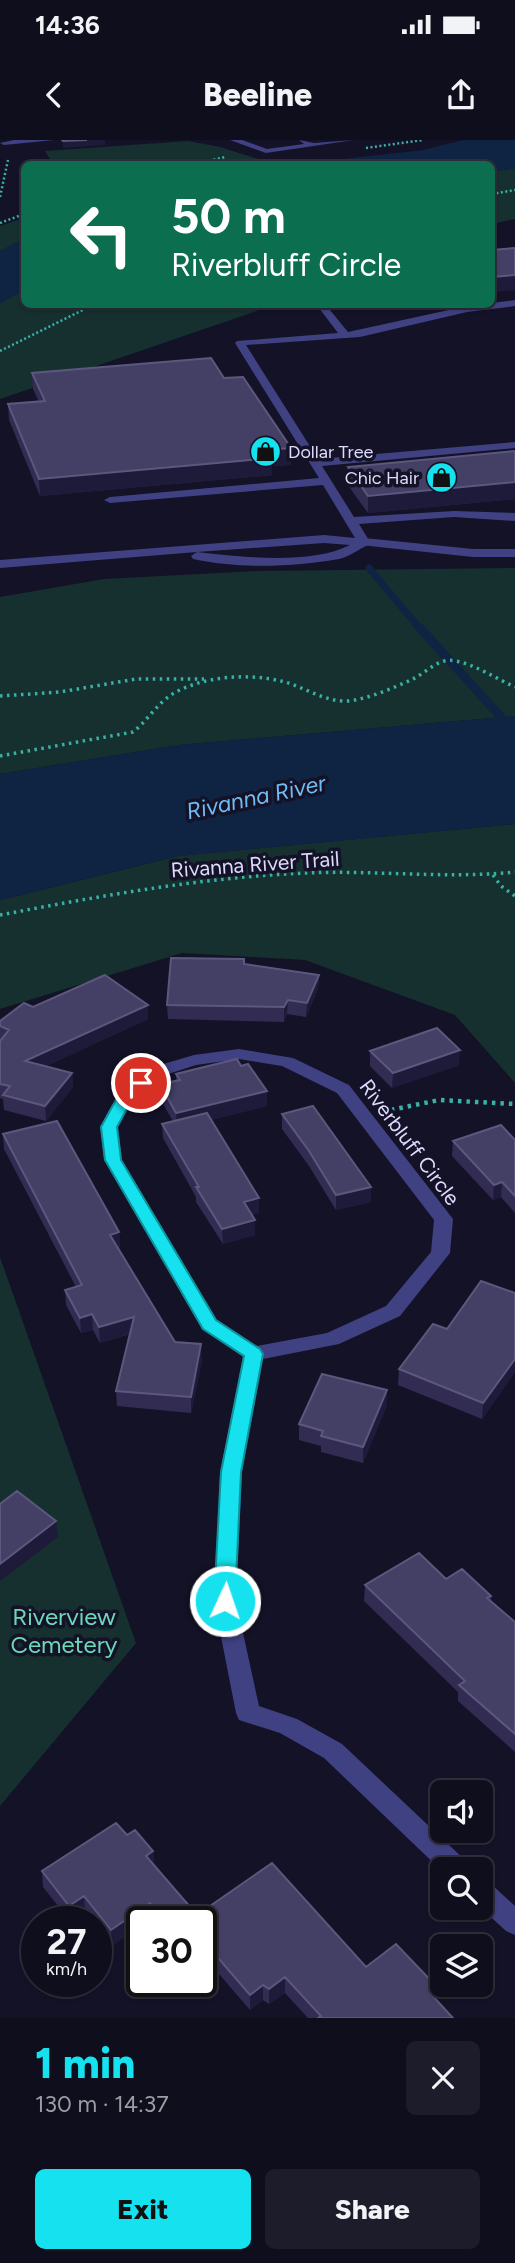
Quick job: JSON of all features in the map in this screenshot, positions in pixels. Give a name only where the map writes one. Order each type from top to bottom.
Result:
[{"type":"street","points":[[4,143],[50,140]]},
{"type":"street","points":[[234,140],[266,151],[350,140]]},
{"type":"street","points":[[303,140],[313,145]]},
{"type":"street","points":[[495,306],[515,303]]},
{"type":"street","points":[[323,308],[345,335]]},
{"type":"street","points":[[364,542],[240,342],[345,335],[475,308]]},
{"type":"street","points":[[315,463],[515,445]]},
{"type":"street","points":[[110,500],[326,481]]},
{"type":"street","points":[[351,521],[454,514],[515,517]]},
{"type":"street","points":[[0,564],[324,539],[473,553],[515,553]]},
{"type":"street","points":[[166,552],[242,561],[299,559],[339,555],[364,542]]},
{"type":"street","name":"Riverbluff Circle","points":[[239,1054],[287,1062],[342,1089],[444,1219],[440,1252],[393,1311],[332,1339],[254,1354],[209,1324],[113,1160],[109,1127],[127,1093],[156,1072],[194,1060],[239,1054]]},
{"type":"street","points":[[254,1354],[231,1472],[225,1601],[248,1713],[288,1726],[333,1751],[444,1857]]},
{"type":"street","points":[[493,1902],[515,1923]]},
{"type":"path","points":[[0,196],[9,160],[4,152],[4,143]]},
{"type":"path","points":[[495,193],[515,190]]},
{"type":"path","points":[[0,223],[21,215]]},
{"type":"path","points":[[0,351],[87,308]]},
{"type":"path","points":[[0,696],[60,692],[136,679],[259,678],[281,681],[320,696],[344,701],[365,698],[415,678],[439,662],[455,660],[476,667],[491,678],[515,687]]},
{"type":"path","points":[[0,756],[133,732],[147,721],[170,695],[208,679]]},
{"type":"path","name":"Rivanna River Trail","points":[[0,915],[124,892],[252,876],[515,872]]},
{"type":"path","points":[[493,874],[501,886],[515,896]]},
{"type":"path","points":[[363,1116],[439,1100],[515,1104]]},
{"type":"green space","points":[[188,141],[220,147],[265,161],[50,159],[45,151]]},
{"type":"green space","points":[[515,168],[515,219],[495,223],[495,171]]},
{"type":"green space","points":[[21,219],[21,240],[0,251],[0,226]]},
{"type":"green space","points":[[21,292],[21,308],[265,308],[0,399],[0,303]]},
{"type":"green space","points":[[515,568],[515,716],[179,745],[0,774],[0,597],[104,579],[258,571]]},
{"type":"green space","points":[[515,824],[515,1083],[455,1015],[305,960],[182,953],[0,1009],[0,900],[178,856]]},
{"type":"green space","name":"Riverview Cemetery","points":[[0,1257],[136,1643],[0,1806]]},
{"type":"water","points":[[463,140],[515,140],[515,168],[495,171],[495,161],[327,161],[423,150]]},
{"type":"water","points":[[21,240],[21,292],[0,303],[0,251]]},
{"type":"water","name":"Rivanna River","points":[[515,716],[515,824],[178,856],[0,900],[0,774],[179,745]]},
{"type":"building","points":[[515,248],[515,275],[495,277],[495,250]]},
{"type":"building","points":[[211,358],[224,378],[243,377],[291,448],[267,450],[272,458],[39,479],[8,404],[45,401],[32,373]]},
{"type":"building","points":[[515,451],[515,482],[368,496],[348,467]]},
{"type":"building","points":[[171,958],[244,959],[244,964],[319,975],[307,1003],[288,1000],[284,1007],[167,1005]]},
{"type":"building","points":[[105,975],[148,1005],[25,1061],[72,1073],[45,1106],[3,1095],[10,1086],[0,1084],[0,1041],[9,1030],[0,1026],[0,1021],[24,1003],[33,1007]]},
{"type":"building","points":[[437,1028],[460,1050],[393,1073],[370,1051]]},
{"type":"building","points":[[237,1059],[241,1066],[248,1064],[267,1091],[176,1113],[160,1084],[180,1080],[176,1074]]},
{"type":"building","points":[[313,1106],[371,1187],[336,1195],[282,1114]]},
{"type":"building","points":[[207,1113],[259,1198],[244,1202],[255,1220],[222,1229],[162,1124]]},
{"type":"building","points":[[57,1121],[119,1232],[110,1235],[175,1342],[201,1344],[191,1397],[116,1391],[134,1317],[99,1327],[92,1314],[80,1318],[65,1290],[82,1285],[3,1134]]},
{"type":"building","points":[[501,1125],[515,1140],[515,1196],[502,1182],[494,1185],[453,1141]]},
{"type":"building","points":[[481,1281],[515,1293],[515,1359],[483,1403],[399,1369],[433,1324],[447,1329]]},
{"type":"building","points":[[322,1374],[387,1390],[363,1447],[321,1436],[323,1431],[299,1424]]},
{"type":"building","points":[[17,1491],[56,1521],[0,1564],[0,1504]]},
{"type":"building","points":[[419,1553],[446,1579],[462,1569],[491,1596],[487,1598],[515,1622],[515,1734],[459,1685],[465,1681],[365,1585]]},
{"type":"building","points":[[116,1823],[127,1835],[135,1830],[153,1851],[146,1856],[189,1906],[152,1906],[150,1903],[146,1906],[126,1906],[126,1920],[112,1929],[112,1906],[92,1906],[84,1896],[69,1906],[42,1871]]},
{"type":"building","points":[[272,1863],[366,1967],[396,1944],[430,1980],[430,1997],[434,1997],[453,2018],[318,2018],[321,2016],[285,1977],[269,1989],[263,1985],[250,1995],[217,1957],[217,1906],[210,1906]]},
{"type":"waterway","points":[[369,568],[421,630]]},
{"type":"waterway","points":[[420,628],[501,717]]},
{"type":"place","name":"Dollar Tree","points":[[265,452]]},
{"type":"place","name":"Chic Hair","points":[[442,478]]},
{"type":"route","points":[[141,1083],[127,1093],[109,1127],[113,1160],[209,1324],[254,1354],[231,1472],[225,1601]]}]
